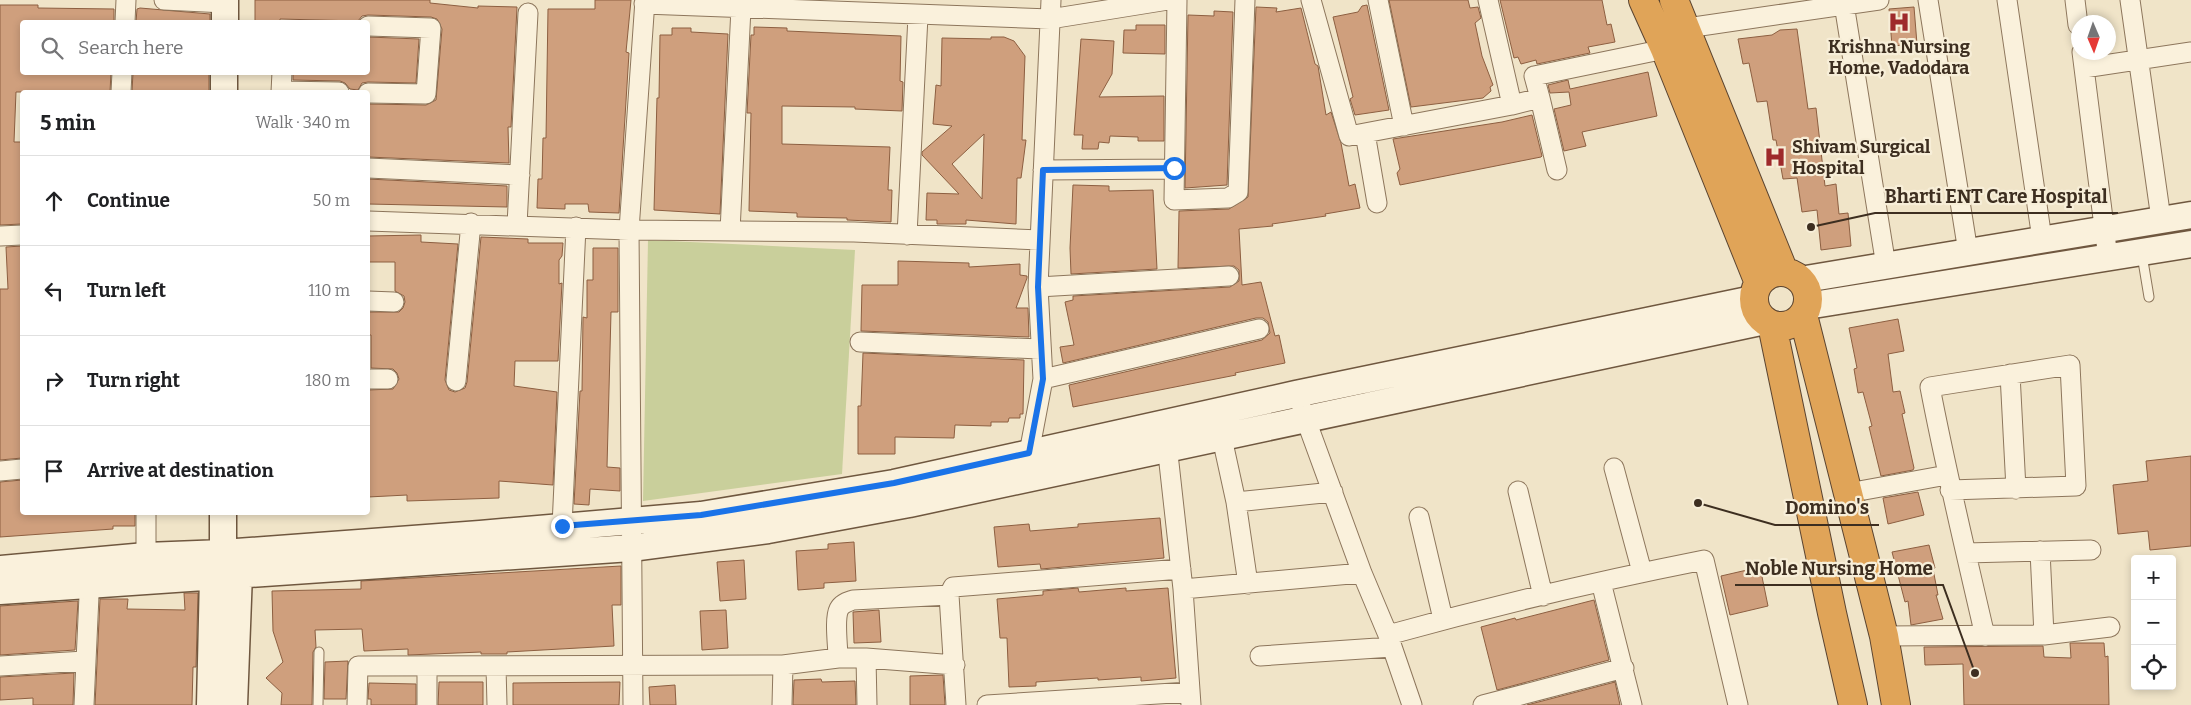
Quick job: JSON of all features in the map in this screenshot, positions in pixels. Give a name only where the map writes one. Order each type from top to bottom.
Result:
[{"type":"highway","points":[[1643,0],[1666,49],[1762,307],[1853,705]]},
{"type":"highway","points":[[1674,0],[1792,276],[1806,288],[1805,310],[1884,636],[1896,705]]},
{"type":"highway","points":[[1762,307],[1766,276],[1792,276]]},
{"type":"highway","points":[[1762,307],[1790,325],[1805,310]]},
{"type":"street","points":[[125,20],[126,0]]},
{"type":"street","points":[[164,0],[225,8]]},
{"type":"street","points":[[1029,453],[1043,379],[1038,287],[1051,0]]},
{"type":"street","points":[[633,705],[629,230],[644,2],[720,4],[741,8],[918,16],[1050,19],[1168,0]]},
{"type":"street","points":[[1177,0],[1174,200],[1228,198],[1238,192],[1245,0]]},
{"type":"street","points":[[1311,0],[1349,136],[1540,98]]},
{"type":"street","points":[[1378,0],[1404,126]]},
{"type":"street","points":[[1488,0],[1512,105]]},
{"type":"street","points":[[1687,28],[1833,4],[1879,0]]},
{"type":"street","points":[[1928,0],[1968,252]]},
{"type":"street","points":[[2007,0],[2042,239]]},
{"type":"street","points":[[2075,0],[2077,15]]},
{"type":"street","points":[[2130,0],[2161,219]]},
{"type":"street","points":[[1833,4],[1886,266]]},
{"type":"street","points":[[730,231],[741,8]]},
{"type":"street","points":[[517,225],[528,13]]},
{"type":"street","points":[[907,235],[918,16]]},
{"type":"street","points":[[370,26],[431,28],[426,94],[370,93]]},
{"type":"street","points":[[1557,170],[1534,76],[1666,49]]},
{"type":"street","points":[[2116,60],[2138,60],[2191,52]]},
{"type":"street","points":[[2083,60],[2108,258]]},
{"type":"street","points":[[121,90],[122,75]]},
{"type":"street","points":[[224,75],[224,90]]},
{"type":"street","points":[[281,85],[322,90]]},
{"type":"street","points":[[1365,134],[1377,203]]},
{"type":"street","points":[[370,168],[520,175]]},
{"type":"street","points":[[1043,170],[1174,168]]},
{"type":"street","points":[[1792,276],[1886,266],[2191,215]]},
{"type":"street","points":[[370,221],[471,223],[629,230],[907,235],[1040,240]]},
{"type":"street","points":[[456,381],[471,223]]},
{"type":"street","points":[[562,526],[576,227]]},
{"type":"street","points":[[0,236],[20,235]]},
{"type":"street","points":[[1805,310],[2191,244]]},
{"type":"street","points":[[1038,287],[1229,276]]},
{"type":"street","points":[[370,301],[394,302]]},
{"type":"street","points":[[0,591],[90,573],[146,556],[224,569],[480,534],[701,515],[894,483],[1296,394],[1762,307]]},
{"type":"street","points":[[0,569],[90,573],[224,569],[631,548],[768,530],[909,504],[1222,438],[1762,307]]},
{"type":"street","points":[[1043,379],[1259,329]]},
{"type":"street","points":[[860,342],[1040,350]]},
{"type":"street","points":[[1848,493],[1949,483],[2016,488],[2076,486],[2070,365],[1930,387],[1949,483],[1985,636]]},
{"type":"street","points":[[2010,374],[2016,488]]},
{"type":"street","points":[[370,378],[388,380]]},
{"type":"street","points":[[1296,394],[1362,573],[1390,641],[1412,705]]},
{"type":"street","points":[[986,705],[1190,698],[1184,589],[1165,422]]},
{"type":"street","points":[[1222,438],[1236,502],[1248,584]]},
{"type":"street","points":[[1614,468],[1642,572]]},
{"type":"street","points":[[0,471],[20,469]]},
{"type":"street","points":[[1518,490],[1543,596]]},
{"type":"street","points":[[1236,502],[1333,492]]},
{"type":"street","points":[[146,515],[146,556]]},
{"type":"street","points":[[224,515],[224,569],[234,705]]},
{"type":"street","points":[[1419,518],[1443,619]]},
{"type":"street","points":[[1966,553],[2091,550]]},
{"type":"street","points":[[2040,551],[2044,635]]},
{"type":"street","points":[[1260,656],[1390,641],[1443,619],[1642,572],[1704,560],[1738,705]]},
{"type":"street","points":[[210,705],[224,569]]},
{"type":"street","points":[[956,705],[949,595],[953,587],[1181,569]]},
{"type":"street","points":[[84,705],[90,573]]},
{"type":"street","points":[[1184,589],[1362,573]]},
{"type":"street","points":[[1601,582],[1632,705]]},
{"type":"street","points":[[838,658],[837,619],[839,609],[844,603],[853,600],[949,595]]},
{"type":"street","points":[[1884,636],[2044,635],[2110,627]]},
{"type":"street","points":[[357,705],[358,666],[783,665],[838,658],[954,664]]},
{"type":"street","points":[[866,658],[867,705]]},
{"type":"street","points":[[0,666],[85,661]]},
{"type":"street","points":[[782,705],[783,665]]},
{"type":"street","points":[[427,666],[427,705]]},
{"type":"street","points":[[496,667],[497,705]]},
{"type":"street","points":[[1483,705],[1624,668]]},
{"type":"lane","points":[[2142,252],[2149,296]]},
{"type":"lane","points":[[318,705],[319,652]]},
{"type":"green space","points":[[648,240],[855,250],[842,474],[643,501]]},
{"type":"building","points":[[255,0],[430,0],[430,3],[478,8],[478,6],[517,7],[511,127],[508,127],[509,163],[370,157],[370,104],[426,105],[436,100],[442,29],[437,19],[431,17],[368,15],[362,16],[359,20],[255,20]]},
{"type":"building","points":[[595,0],[631,0],[626,52],[629,53],[619,213],[589,212],[588,204],[565,204],[565,209],[537,208],[538,179],[542,179],[543,138],[546,138],[548,9],[595,9]]},
{"type":"building","points":[[1389,0],[1468,0],[1470,8],[1478,7],[1481,18],[1475,23],[1482,56],[1493,85],[1490,87],[1491,91],[1483,98],[1411,107]]},
{"type":"building","points":[[1500,0],[1602,0],[1607,25],[1611,24],[1615,42],[1588,47],[1590,53],[1537,64],[1536,60],[1521,64],[1518,57],[1514,58]]},
{"type":"building","points":[[0,5],[38,5],[38,8],[114,9],[114,20],[20,20],[20,75],[111,75],[110,90],[20,90],[20,92],[16,92],[14,142],[20,142],[20,224],[0,225]]},
{"type":"building","points":[[1367,5],[1389,110],[1355,115],[1350,99],[1353,97],[1333,17],[1358,12],[1362,6]]},
{"type":"building","points":[[1256,7],[1277,8],[1276,12],[1301,8],[1315,64],[1318,66],[1326,115],[1331,112],[1341,143],[1349,186],[1355,184],[1360,208],[1325,214],[1326,216],[1272,224],[1273,226],[1239,229],[1242,285],[1261,282],[1275,336],[1279,335],[1285,363],[1235,373],[1236,375],[1073,407],[1069,385],[1262,340],[1270,333],[1268,322],[1263,318],[1256,318],[1063,363],[1060,347],[1074,345],[1065,302],[1073,300],[1073,296],[1230,287],[1239,281],[1239,270],[1234,266],[1178,268],[1179,211],[1229,209],[1248,197]]},
{"type":"building","points":[[1914,7],[1917,44],[1892,46],[1889,9]]},
{"type":"building","points":[[137,9],[210,14],[210,20],[136,20]]},
{"type":"building","points":[[1214,11],[1233,12],[1227,185],[1185,188],[1188,15],[1214,16]]},
{"type":"building","points":[[1136,25],[1165,25],[1165,54],[1123,53],[1124,30],[1136,30]]},
{"type":"building","points":[[754,27],[787,28],[787,31],[901,36],[900,81],[903,82],[902,111],[855,109],[855,107],[782,106],[782,144],[890,147],[888,190],[892,190],[891,222],[847,220],[847,218],[797,217],[797,213],[749,211],[751,113],[747,113],[751,35],[754,35]]},
{"type":"building","points":[[672,28],[691,28],[691,32],[728,34],[720,214],[654,210],[660,35],[672,35]]},
{"type":"building","points":[[1797,29],[1808,109],[1816,108],[1825,186],[1836,184],[1839,214],[1848,213],[1851,246],[1821,250],[1817,210],[1802,212],[1797,178],[1783,179],[1776,140],[1773,140],[1767,101],[1757,102],[1749,63],[1743,64],[1738,39],[1772,35],[1780,30]]},
{"type":"building","points":[[370,37],[419,39],[416,83],[368,82],[362,83],[358,90],[350,89],[345,83],[340,81],[293,80],[293,75],[370,75]]},
{"type":"building","points":[[991,37],[1004,37],[1014,41],[1025,56],[1022,140],[1026,140],[1021,178],[1017,178],[1016,224],[966,220],[966,224],[937,224],[937,220],[926,220],[927,193],[959,194],[922,155],[922,152],[952,126],[933,124],[936,85],[941,86],[942,38],[991,39]],"holes":[[[984,134],[982,199],[952,164]]]},
{"type":"building","points":[[1081,39],[1114,41],[1112,74],[1099,97],[1164,96],[1164,141],[1138,141],[1138,137],[1110,136],[1109,143],[1099,142],[1098,149],[1082,149],[1083,135],[1074,135]]},
{"type":"building","points":[[1648,72],[1657,116],[1582,132],[1586,146],[1564,151],[1554,109],[1571,105],[1569,92],[1550,93],[1548,85],[1568,80],[1570,89]]},
{"type":"building","points":[[133,75],[209,75],[209,90],[132,90]]},
{"type":"building","points":[[1532,115],[1541,157],[1400,185],[1397,173],[1400,169],[1393,139],[1502,122]]},
{"type":"building","points":[[370,179],[507,186],[507,207],[370,204]]},
{"type":"building","points":[[1073,185],[1109,186],[1109,191],[1153,190],[1157,269],[1071,274],[1070,248]]},
{"type":"building","points":[[421,235],[421,242],[458,244],[445,380],[449,390],[455,392],[465,388],[467,382],[481,237],[528,239],[528,243],[563,243],[562,256],[559,260],[559,284],[562,283],[558,361],[515,361],[514,386],[557,392],[553,485],[499,481],[499,498],[407,501],[407,495],[370,497],[370,390],[393,389],[399,379],[393,369],[371,368],[370,312],[399,312],[405,302],[404,296],[395,291],[395,262],[370,262],[370,236]]},
{"type":"building","points":[[20,246],[20,458],[0,460],[0,289],[8,289],[6,247]]},
{"type":"building","points":[[593,248],[618,248],[618,312],[611,312],[607,467],[620,468],[620,491],[590,489],[589,505],[574,504],[580,391],[582,391],[583,317],[587,318],[587,280],[593,280]]},
{"type":"building","points":[[898,261],[969,263],[969,267],[1020,264],[1020,275],[1027,276],[1027,278],[1016,308],[1028,308],[1029,337],[861,331],[862,285],[898,285]]},
{"type":"building","points":[[1898,319],[1904,351],[1888,354],[1893,392],[1900,391],[1905,413],[1902,414],[1914,468],[1913,470],[1881,476],[1869,427],[1872,426],[1863,392],[1858,393],[1854,369],[1857,368],[1849,328]]},
{"type":"building","points":[[863,353],[1024,360],[1023,414],[1020,414],[1020,418],[1009,418],[1008,422],[991,422],[991,426],[955,425],[954,438],[895,437],[895,454],[858,454],[858,406],[861,406]]},
{"type":"building","points":[[2191,456],[2191,546],[2150,550],[2148,531],[2118,534],[2113,485],[2148,481],[2146,461]]},
{"type":"building","points":[[20,480],[20,515],[135,515],[135,526],[113,526],[113,529],[0,537],[0,482]]},
{"type":"building","points":[[1918,492],[1924,515],[1888,524],[1883,498]]},
{"type":"building","points":[[1160,518],[1164,558],[1041,569],[1040,564],[998,567],[994,527],[1029,524],[1030,531],[1078,527],[1078,524]]},
{"type":"building","points":[[854,542],[856,581],[824,583],[824,588],[798,590],[796,551],[828,549],[828,544]]},
{"type":"building","points":[[1929,545],[1935,568],[1933,569],[1938,595],[1936,595],[1943,619],[1911,625],[1908,601],[1905,602],[1892,552]]},
{"type":"building","points":[[744,560],[746,599],[720,601],[717,562]]},
{"type":"building","points":[[621,566],[621,605],[612,605],[614,646],[507,652],[507,654],[481,654],[481,652],[408,655],[408,649],[364,651],[362,629],[315,630],[316,647],[313,652],[312,705],[281,705],[282,693],[266,678],[283,662],[273,631],[272,591],[361,589],[361,581]]},
{"type":"building","points":[[1760,567],[1768,606],[1730,615],[1721,576]]},
{"type":"building","points":[[1078,588],[1079,592],[1126,588],[1126,591],[1168,588],[1176,678],[1141,681],[1141,677],[1098,680],[1098,678],[1036,682],[1036,686],[1009,687],[1007,638],[1000,638],[997,599],[1043,595],[1043,591]]},
{"type":"building","points":[[184,593],[198,593],[196,667],[193,667],[192,705],[95,705],[100,599],[128,599],[127,609],[185,610]]},
{"type":"building","points":[[1594,600],[1609,660],[1497,690],[1481,627]]},
{"type":"building","points":[[78,601],[75,650],[0,655],[0,606]]},
{"type":"building","points":[[726,610],[728,648],[702,650],[700,611]]},
{"type":"building","points":[[879,610],[881,642],[854,643],[853,612]]},
{"type":"building","points":[[2070,643],[2104,643],[2105,657],[2108,656],[2109,705],[1964,705],[1963,664],[1925,665],[1924,647],[2043,646],[2044,657],[2071,658]]},
{"type":"building","points":[[348,661],[346,699],[324,699],[325,662]]},
{"type":"building","points":[[74,673],[73,705],[33,705],[33,698],[0,700],[0,677]]},
{"type":"building","points":[[943,675],[945,705],[910,705],[910,676]]},
{"type":"building","points":[[821,679],[822,682],[855,681],[856,705],[793,705],[794,680]]},
{"type":"building","points":[[439,682],[483,682],[483,705],[438,705]]},
{"type":"building","points":[[620,682],[619,705],[513,705],[513,683]]},
{"type":"building","points":[[1615,682],[1620,705],[1527,705]]},
{"type":"building","points":[[369,683],[416,684],[416,705],[371,705],[371,699],[368,699]]},
{"type":"building","points":[[675,685],[676,705],[650,705],[649,687]]},
{"type":"place","name":"Krishna Nursing Home, Vadodara","points":[[1899,22]]},
{"type":"place","name":"Shivam Surgical Hospital","points":[[1775,157]]},
{"type":"place","name":"Bharti ENT Care Hospital","points":[[1811,227]]},
{"type":"place","name":"Domino's","points":[[1698,503]]},
{"type":"place","name":"Noble Nursing Home","points":[[1975,673]]},
{"type":"route","points":[[562,526],[701,515],[894,483],[1029,453],[1043,379],[1038,287],[1043,170],[1174,168]]}]
